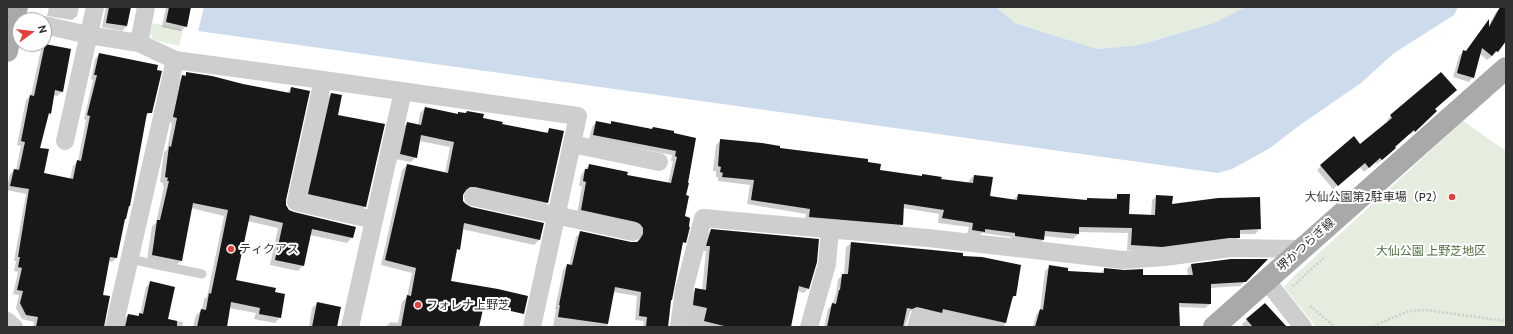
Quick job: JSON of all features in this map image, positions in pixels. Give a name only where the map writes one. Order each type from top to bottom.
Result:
[{"type":"main road","points":[[7,51],[12,35]]},
{"type":"main road","name":"堺かつらぎ線","points":[[1214,327],[1506,68]]},
{"type":"street","points":[[64,141],[95,7]]},
{"type":"street","points":[[139,43],[146,7]]},
{"type":"street","points":[[52,27],[88,35],[139,43],[174,60],[578,116],[532,327]]},
{"type":"street","points":[[114,327],[174,60]]},
{"type":"street","points":[[323,80],[296,202],[374,220]]},
{"type":"street","points":[[350,327],[403,91]]},
{"type":"street","points":[[572,144],[659,162]]},
{"type":"street","points":[[473,197],[633,232]]},
{"type":"street","points":[[679,327],[684,290],[703,218],[928,238],[1123,260],[1165,257],[1230,248],[1300,250]]},
{"type":"street","points":[[809,327],[827,264],[830,230]]},
{"type":"street","points":[[1273,274],[1303,327]]},
{"type":"street","points":[[916,327],[919,317],[953,327]]},
{"type":"street","points":[[7,321],[14,327]]},
{"type":"lane","points":[[129,258],[202,274]]},
{"type":"path","points":[[1273,274],[1297,291]]},
{"type":"path","points":[[1310,306],[1336,327]]},
{"type":"path","points":[[1374,327],[1409,311],[1426,310],[1506,321]]},
{"type":"green space","points":[[996,7],[1245,7],[1214,23],[1139,45],[1097,49],[1015,23]]},
{"type":"green space","points":[[153,23],[183,30],[179,46],[154,40],[150,33]]},
{"type":"green space","name":"大仙公園 上野芝地区","points":[[1463,121],[1506,151],[1506,327],[1316,327],[1284,287],[1294,276]]},
{"type":"water","points":[[204,7],[996,7],[1015,23],[1097,49],[1139,45],[1214,23],[1245,7],[1458,7],[1454,15],[1394,53],[1361,83],[1300,125],[1270,148],[1232,169],[1218,173],[198,31]]},
{"type":"building","points":[[109,7],[131,7],[127,26],[106,23]]},
{"type":"building","points":[[169,7],[191,7],[187,27],[166,22]]},
{"type":"building","points":[[1500,7],[1506,7],[1506,41],[1498,52],[1496,51],[1492,56],[1482,48],[1474,78],[1457,73],[1463,50],[1466,51],[1489,19],[1489,27]]},
{"type":"building","points":[[52,45],[71,49],[63,92],[55,90],[51,114],[49,113],[40,148],[49,149],[44,173],[73,179],[77,160],[81,161],[90,116],[87,115],[97,75],[94,75],[99,53],[158,65],[157,70],[162,71],[152,113],[147,113],[130,206],[125,219],[117,258],[110,257],[103,295],[110,296],[104,327],[36,327],[38,317],[26,315],[20,303],[23,291],[17,290],[22,268],[18,267],[20,257],[18,257],[29,189],[10,186],[14,169],[19,170],[25,142],[21,141],[30,95],[34,96],[43,52],[52,52]]},
{"type":"building","points":[[186,72],[212,76],[243,84],[290,93],[291,87],[310,91],[286,205],[289,210],[294,212],[356,227],[353,238],[312,229],[304,266],[275,260],[283,223],[250,215],[236,280],[276,288],[275,292],[285,294],[281,318],[259,314],[260,308],[231,302],[227,327],[197,327],[201,309],[206,310],[209,293],[211,294],[228,210],[193,203],[182,261],[152,255],[157,220],[160,220],[169,181],[167,181],[168,178],[165,177],[169,146],[171,147],[177,118],[173,117],[182,75],[186,76]]},
{"type":"building","points":[[1441,72],[1457,90],[1435,109],[1437,111],[1415,132],[1414,130],[1382,160],[1380,158],[1369,168],[1365,163],[1338,186],[1320,165],[1354,136],[1360,144],[1392,118],[1390,115]]},
{"type":"building","points":[[331,93],[342,95],[338,115],[385,124],[366,207],[308,194]]},
{"type":"building","points":[[425,107],[458,114],[458,112],[466,113],[467,111],[484,114],[483,118],[503,122],[502,124],[548,133],[549,128],[564,131],[548,203],[475,187],[470,187],[463,195],[463,201],[471,207],[544,223],[540,240],[464,223],[460,250],[457,249],[451,281],[528,296],[524,314],[484,305],[479,327],[401,327],[407,295],[411,296],[416,268],[385,260],[407,164],[448,173],[454,142],[421,135],[417,158],[400,154],[407,122],[421,125]]},
{"type":"building","points":[[596,121],[611,124],[611,121],[652,129],[653,127],[674,131],[674,133],[696,138],[686,195],[689,196],[685,216],[690,218],[690,227],[686,243],[683,242],[671,300],[668,327],[646,327],[647,317],[639,316],[641,292],[615,287],[608,324],[558,317],[567,264],[572,265],[580,231],[631,242],[637,242],[643,234],[643,228],[636,222],[581,210],[586,182],[583,181],[585,169],[588,169],[589,164],[628,172],[627,175],[671,183],[677,157],[675,156],[676,151],[593,135]]},
{"type":"building","points":[[720,139],[762,143],[780,146],[780,148],[868,159],[868,162],[881,164],[880,170],[922,176],[922,174],[942,177],[941,179],[973,183],[974,175],[993,177],[990,196],[1017,200],[1018,194],[1087,200],[1087,198],[1117,199],[1117,194],[1130,194],[1129,214],[1155,215],[1156,195],[1173,196],[1172,204],[1218,198],[1260,197],[1261,229],[1240,230],[1240,238],[1229,238],[1162,247],[1131,245],[1132,228],[1079,227],[1079,234],[1045,231],[1044,240],[1015,236],[1015,233],[985,229],[985,232],[972,230],[973,223],[942,218],[944,210],[904,204],[903,225],[809,217],[810,209],[751,200],[754,180],[722,177],[723,173],[720,172],[721,167],[718,166]]},
{"type":"building","points":[[711,229],[819,239],[817,262],[809,289],[799,286],[791,327],[728,327],[704,321],[707,308],[693,305],[695,288],[706,290],[710,246],[706,246]]},
{"type":"building","points":[[851,242],[963,253],[963,256],[982,257],[1021,265],[1016,296],[1013,296],[1006,323],[943,309],[942,313],[917,307],[912,309],[907,308],[903,327],[827,327],[832,303],[836,304],[840,290],[842,274],[848,274]]},
{"type":"building","points":[[1231,259],[1268,259],[1246,282],[1211,284],[1211,304],[1179,303],[1180,327],[1035,327],[1040,309],[1043,310],[1049,265],[1068,268],[1068,271],[1104,273],[1104,268],[1124,270],[1143,269],[1143,275],[1193,275],[1191,264]]},
{"type":"building","points":[[150,281],[175,287],[168,319],[177,321],[177,327],[125,327],[128,314],[139,316],[139,313],[143,314]]},
{"type":"building","points":[[317,302],[341,307],[337,327],[312,327]]},
{"type":"building","points":[[1265,303],[1287,327],[1253,327],[1246,319]]},
{"type":"place","name":"大仙公園第2駐車場（P2）","points":[[1452,197]]},
{"type":"place","name":"ティクアス","points":[[231,249]]},
{"type":"place","name":"フォレナ上野芝","points":[[418,305]]}]
